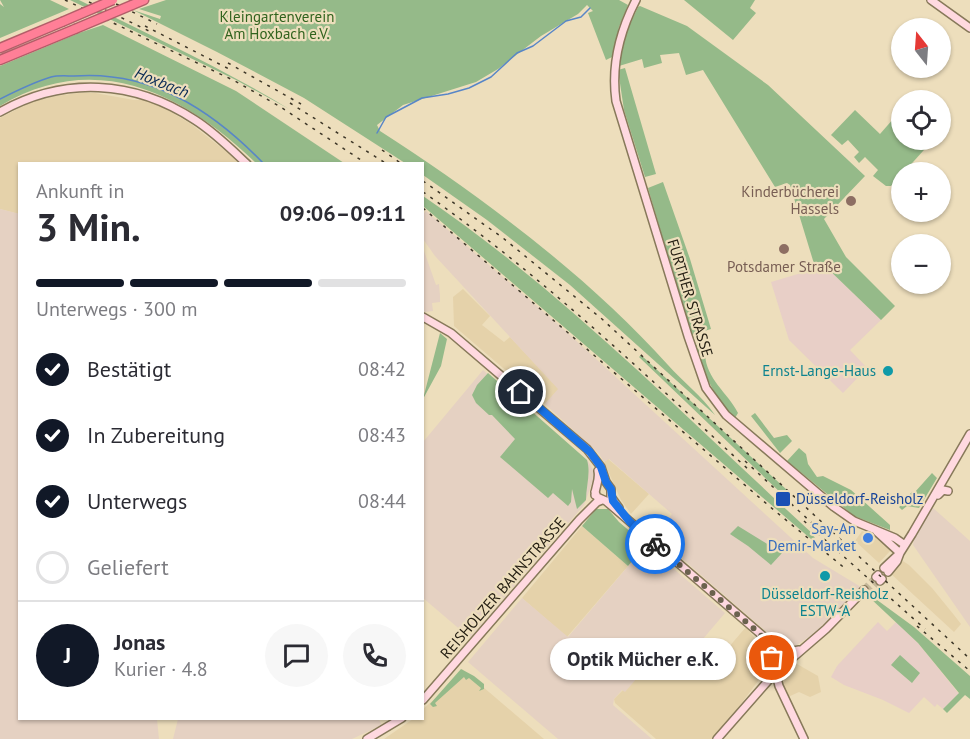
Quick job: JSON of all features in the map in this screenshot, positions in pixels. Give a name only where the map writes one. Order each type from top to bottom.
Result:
[{"type":"highway","points":[[0,48],[113,0]]},
{"type":"highway","points":[[0,60],[144,0]]},
{"type":"street","name":"FURTHER STRASSE","points":[[636,0],[622,32],[617,51],[614,80],[616,100],[701,378],[713,400],[731,419],[834,507],[854,521],[876,532],[896,538],[905,545]]},
{"type":"street","points":[[931,0],[970,28]]},
{"type":"street","points":[[0,112],[31,97],[60,90],[95,87],[134,92],[160,101],[195,120],[246,162]]},
{"type":"street","points":[[424,318],[450,333],[583,445],[601,467],[611,489],[613,501],[630,522]]},
{"type":"street","points":[[886,570],[912,534],[970,434]]},
{"type":"street","points":[[596,460],[600,479],[596,489],[597,497],[630,522],[754,628],[766,641],[787,652],[804,648]]},
{"type":"street","points":[[596,489],[603,483],[607,484]]},
{"type":"street","name":"REISHOLZER BAHNSTRASSE","points":[[579,520],[594,497],[596,489]]},
{"type":"street","points":[[931,501],[941,491],[948,491]]},
{"type":"street","name":"REISHOLZER BAHNSTRASSE","points":[[424,699],[579,520],[597,502],[609,498],[611,494]]},
{"type":"street","name":"FURTHER STRASSE","points":[[876,532],[900,553]]},
{"type":"street","points":[[896,538],[912,534]]},
{"type":"street","points":[[717,739],[775,673],[866,592]]},
{"type":"street","points":[[766,641],[775,673],[804,739]]},
{"type":"street","points":[[367,739],[399,720]]},
{"type":"shaded area","points":[[95,93],[145,100],[161,106],[191,124],[240,162],[18,162],[18,214],[0,209],[0,118],[31,102],[56,96]]},
{"type":"shaded area","points":[[0,209],[18,214],[18,720],[157,720],[159,739],[0,739]]},
{"type":"shaded area","points":[[426,211],[559,325],[813,558],[861,587],[812,635],[791,649],[786,649],[655,535],[672,514],[609,459],[604,462],[599,454],[545,404],[558,389],[435,256],[424,240],[424,213]]},
{"type":"shaded area","points":[[424,251],[436,285],[439,284],[440,296],[440,302],[432,303],[433,311],[425,312]]},
{"type":"shaded area","points":[[825,266],[881,320],[850,350],[867,368],[843,393],[789,340],[771,282]]},
{"type":"shaded area","points":[[463,289],[490,316],[482,325],[504,342],[510,337],[559,389],[545,404],[454,326],[453,297]]},
{"type":"shaded area","points":[[483,370],[588,461],[594,472],[584,505],[470,638],[424,599],[424,441]]},
{"type":"shaded area","points":[[608,459],[649,494],[631,514],[621,500],[604,462]]},
{"type":"shaded area","points":[[932,507],[970,541],[970,627],[913,545]]},
{"type":"shaded area","points":[[582,526],[628,566],[567,637],[522,598]]},
{"type":"shaded area","points":[[862,531],[891,550],[879,563],[855,541]]},
{"type":"shaded area","points":[[646,545],[725,613],[680,666],[661,650],[625,692],[622,690],[614,699],[613,705],[652,739],[558,739],[468,662],[522,598],[568,637]]},
{"type":"shaded area","points":[[903,561],[932,588],[961,624],[954,632],[890,573],[898,563]]},
{"type":"shaded area","points":[[878,622],[887,631],[896,622],[918,643],[959,694],[943,709],[937,704],[935,707],[924,697],[909,713],[844,685],[831,677],[837,666]]},
{"type":"shaded area","points":[[746,627],[761,646],[765,660],[761,677],[715,739],[656,739],[615,703],[614,699],[623,690],[625,691],[661,649],[680,665],[702,639],[722,655]]},
{"type":"shaded area","points":[[797,664],[818,676],[821,692],[810,697],[799,692],[788,697],[783,683],[784,676]]},
{"type":"shaded area","points":[[462,669],[544,739],[384,739],[412,720],[424,720],[424,708]]},
{"type":"shaded area","points":[[178,720],[379,720],[382,725],[352,739],[173,739]]},
{"type":"green space","points":[[0,0],[50,0],[69,9],[0,38],[0,4],[4,7]]},
{"type":"green space","points":[[70,0],[79,0],[186,52],[289,109],[236,80]]},
{"type":"green space","name":"Kleingartenverein Am Hoxbach e.V.","points":[[166,0],[619,0],[628,5],[619,27],[612,57],[606,60],[588,13],[593,11],[587,5],[578,14],[541,36],[498,69],[476,82],[403,105],[377,125],[380,131],[456,182],[568,269],[637,332],[715,415],[570,285],[487,220],[424,176],[424,162],[403,162],[304,98],[133,10],[160,19],[161,16],[139,9]]},
{"type":"green space","points":[[684,0],[755,0],[750,8],[756,13],[733,40]]},
{"type":"green space","points":[[640,6],[687,26],[768,85],[865,176],[824,219],[846,257],[895,306],[881,320],[825,266],[815,267],[790,185],[787,183],[775,187],[703,70],[686,75],[679,53],[660,55],[662,63],[644,68],[642,59],[619,66],[626,33]]},
{"type":"green space","points":[[103,25],[236,91],[342,162],[255,162],[228,138],[199,117],[168,99],[137,87],[104,81],[70,81],[36,89],[0,106],[0,66]]},
{"type":"green space","points":[[625,68],[656,174],[645,177],[624,110],[618,70]]},
{"type":"green space","points":[[855,110],[880,134],[891,121],[891,150],[924,150],[913,162],[891,162],[891,186],[886,186],[873,176],[878,170],[865,157],[859,163],[854,157],[859,152],[848,140],[842,145],[831,135]]},
{"type":"green space","points":[[663,182],[711,329],[691,335],[648,188]]},
{"type":"green space","points":[[424,197],[476,234],[576,315],[813,534],[818,545],[424,207]]},
{"type":"green space","points":[[440,333],[447,339],[441,366],[424,397]]},
{"type":"green space","points":[[709,344],[712,347],[705,354],[706,363],[713,378],[738,413],[735,418],[710,384],[694,345]]},
{"type":"green space","points":[[641,355],[787,490],[783,495],[639,357]]},
{"type":"green space","points":[[488,373],[587,460],[586,500],[577,509],[572,489],[571,502],[568,506],[553,493],[548,498],[500,457],[515,439],[492,415],[476,403],[472,395],[477,385]]},
{"type":"green space","points":[[755,413],[774,438],[787,435],[792,441],[780,453],[751,416]]},
{"type":"green space","points":[[799,448],[806,454],[808,464],[817,477],[823,476],[851,490],[890,525],[890,530],[854,516],[787,461]]},
{"type":"green space","points":[[932,473],[937,478],[919,508],[907,506],[902,510],[899,507],[906,501],[905,499],[913,491],[915,492]]},
{"type":"green space","points":[[596,509],[608,509],[619,522],[646,545],[628,566],[582,526]]},
{"type":"green space","points":[[738,526],[782,553],[771,565],[730,534]]},
{"type":"green space","points":[[873,597],[914,627],[970,676],[970,699],[965,695],[947,713],[943,709],[959,693],[918,643],[870,598]]},
{"type":"green space","points":[[900,655],[920,673],[912,683],[891,665]]},
{"type":"green space","points":[[461,669],[484,684],[484,689],[479,691],[481,688],[469,678],[466,680],[464,677],[435,703],[437,706],[433,707],[430,704]]},
{"type":"waterway","name":"Hoxbach","points":[[377,133],[386,117],[422,98],[469,88],[491,77],[517,53],[533,46],[566,21],[581,17],[590,8]]},
{"type":"waterway","name":"Hoxbach","points":[[0,99],[54,76],[102,76],[129,80],[154,87],[201,111],[244,144],[262,162]]},
{"type":"tunnel","points":[[864,590],[876,577]]},
{"type":"tunnel","points":[[868,594],[880,581]]},
{"type":"railway","points":[[65,0],[235,81],[279,106],[364,162]]},
{"type":"railway","points":[[108,0],[157,24]]},
{"type":"railway","points":[[89,2],[151,32]]},
{"type":"railway","points":[[145,26],[233,71]]},
{"type":"railway","points":[[228,63],[301,104]]},
{"type":"railway","points":[[290,103],[384,162]]},
{"type":"railway","points":[[382,150],[399,162]]},
{"type":"railway","points":[[424,182],[503,238],[602,319],[970,659]]},
{"type":"railway","points":[[424,193],[550,291],[631,361],[749,470]]},
{"type":"railway","points":[[424,209],[775,511],[847,570]]},
{"type":"railway","points":[[745,461],[813,524]]},
{"type":"railway","points":[[804,521],[925,629]]},
{"type":"railway","points":[[917,626],[970,671]]},
{"type":"way so far","points":[[655,544],[758,632],[769,646],[772,658]]},
{"type":"place","name":"Kinderbücherei Hassels","points":[[851,201]]},
{"type":"place","name":"Potsdamer Straße","points":[[784,249]]},
{"type":"place","name":"Ernst-Lange-Haus","points":[[888,371]]},
{"type":"place","name":"Düsseldorf-Reisholz","points":[[783,499]]},
{"type":"place","name":"Say-An Demir-Market","points":[[868,538]]},
{"type":"place","name":"Düsseldorf-Reisholz ESTW-A","points":[[825,576]]},
{"type":"place","name":"Optik Mücher e.K.","points":[[772,658]]},
{"type":"route","points":[[521,392],[590,452],[601,467],[611,489],[613,501],[630,522],[655,544]]}]
